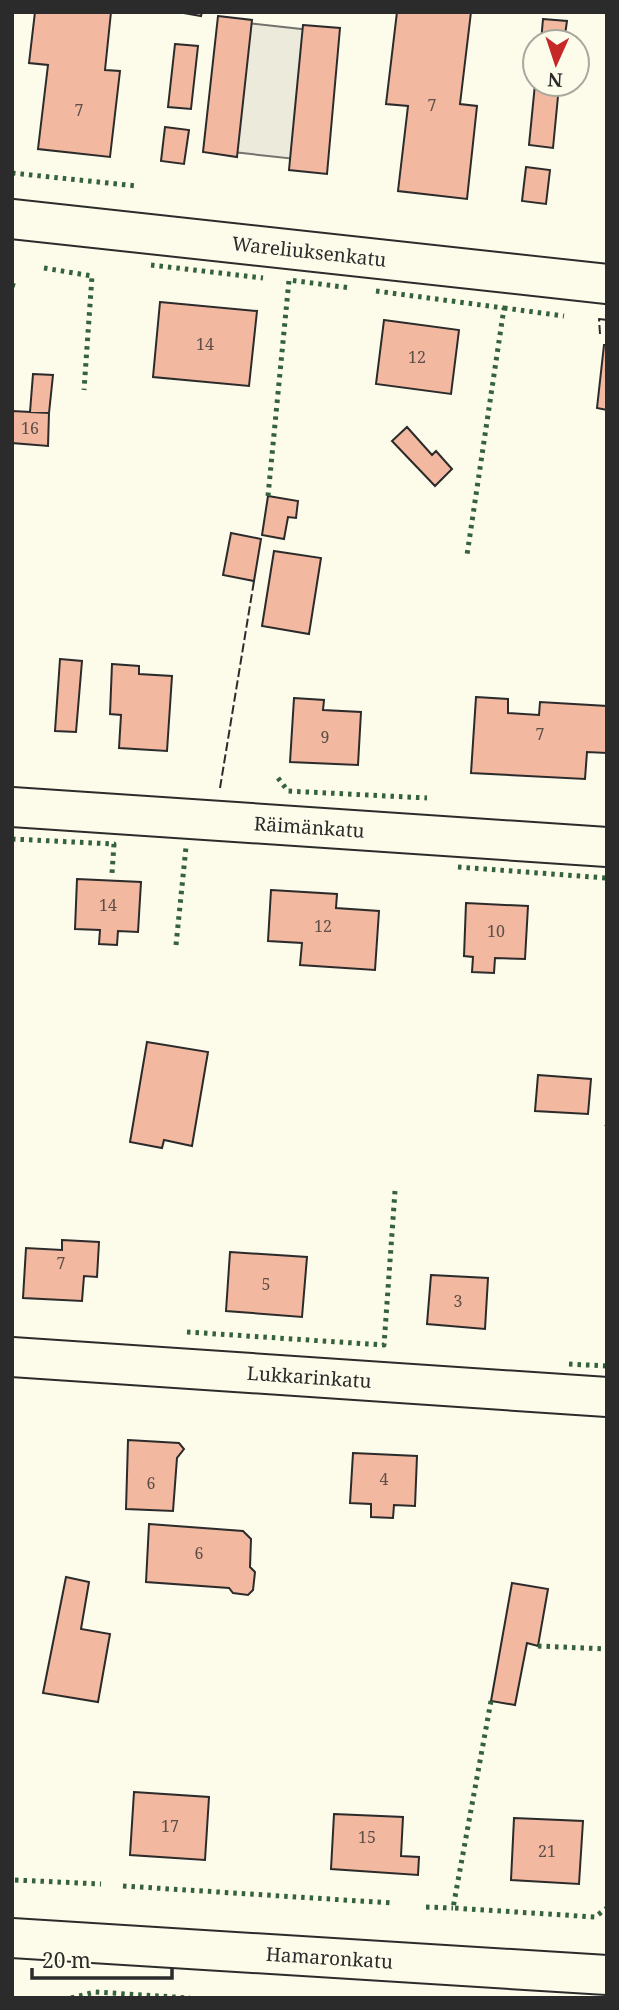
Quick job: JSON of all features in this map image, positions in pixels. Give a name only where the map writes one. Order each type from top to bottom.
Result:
[{"type":"street","name":"Wareliuksenkatu","points":[[12,219],[607,284]]},
{"type":"street","name":"Räimänkatu","points":[[12,807],[607,847]]},
{"type":"street","name":"Lukkarinkatu","points":[[12,1357],[607,1397]]},
{"type":"street","name":"Hamaronkatu","points":[[12,1938],[607,1975]]},
{"type":"shaded area","points":[[220,20],[337,33],[323,162],[205,149]]},
{"type":"building","points":[[35,12],[111,12],[105,70],[120,71],[110,157],[38,149],[48,65],[29,63]]},
{"type":"building","points":[[178,12],[202,12],[201,16]]},
{"type":"building","points":[[397,12],[471,12],[460,104],[477,106],[467,199],[398,191],[408,106],[386,104]]},
{"type":"building","points":[[218,16],[252,20],[237,157],[203,152]]},
{"type":"building","points":[[543,19],[567,21],[566,28],[542,28]]},
{"type":"building","points":[[303,25],[340,28],[327,174],[289,170]]},
{"type":"building","points":[[175,44],[198,46],[191,109],[168,107]]},
{"type":"building","points":[[534,98],[558,98],[553,148],[529,145]]},
{"type":"building","points":[[165,127],[189,130],[184,164],[161,161]]},
{"type":"building","points":[[526,167],[550,170],[546,204],[522,201]]},
{"type":"building","points":[[160,302],[257,311],[249,386],[153,377]]},
{"type":"building","points":[[384,320],[459,330],[451,394],[376,384]]},
{"type":"building","points":[[604,345],[607,345],[607,410],[597,408]]},
{"type":"building","points":[[33,374],[53,375],[49,413],[30,412]]},
{"type":"building","points":[[12,411],[49,413],[48,446],[12,443]]},
{"type":"building","points":[[407,427],[432,455],[436,451],[452,469],[435,486],[392,441]]},
{"type":"building","points":[[268,496],[298,501],[296,518],[288,517],[284,539],[262,535]]},
{"type":"building","points":[[231,533],[261,539],[254,581],[223,575]]},
{"type":"building","points":[[274,551],[321,558],[309,634],[262,626]]},
{"type":"building","points":[[60,659],[82,661],[76,732],[55,731]]},
{"type":"building","points":[[112,664],[139,666],[139,674],[172,676],[167,751],[119,748],[121,715],[110,714]]},
{"type":"building","points":[[476,697],[508,699],[508,713],[539,715],[540,702],[607,706],[607,753],[587,752],[585,779],[471,773]]},
{"type":"building","points":[[294,698],[324,700],[323,710],[361,712],[358,765],[290,762]]},
{"type":"building","points":[[77,879],[141,882],[138,932],[118,931],[117,945],[99,944],[100,930],[75,929]]},
{"type":"building","points":[[271,890],[337,894],[336,908],[379,911],[375,970],[300,965],[302,943],[268,941]]},
{"type":"building","points":[[466,903],[528,906],[525,959],[495,958],[494,973],[472,972],[473,957],[464,956]]},
{"type":"building","points":[[147,1042],[208,1052],[192,1146],[164,1140],[162,1148],[130,1142]]},
{"type":"building","points":[[538,1075],[591,1079],[588,1114],[535,1111]]},
{"type":"building","points":[[62,1240],[99,1242],[97,1277],[84,1276],[82,1301],[23,1298],[26,1248],[62,1250]]},
{"type":"building","points":[[230,1252],[307,1257],[302,1317],[226,1311]]},
{"type":"building","points":[[431,1275],[488,1278],[485,1329],[427,1324]]},
{"type":"building","points":[[128,1440],[179,1443],[184,1449],[177,1458],[173,1511],[126,1509]]},
{"type":"building","points":[[353,1453],[417,1456],[415,1506],[394,1505],[393,1518],[371,1517],[371,1504],[350,1503]]},
{"type":"building","points":[[149,1524],[243,1531],[251,1539],[250,1567],[255,1572],[253,1590],[248,1595],[233,1593],[229,1588],[146,1582]]},
{"type":"building","points":[[66,1577],[89,1582],[81,1629],[110,1634],[98,1702],[43,1693]]},
{"type":"building","points":[[512,1583],[548,1589],[538,1646],[527,1643],[515,1705],[491,1701]]},
{"type":"building","points":[[134,1792],[209,1797],[205,1860],[130,1855]]},
{"type":"building","points":[[334,1814],[403,1817],[401,1856],[419,1857],[418,1875],[331,1869]]},
{"type":"building","points":[[514,1818],[583,1821],[579,1884],[511,1880]]},
{"type":"hedge","points":[[12,173],[137,186]]},
{"type":"hedge","points":[[151,265],[263,278]]},
{"type":"hedge","points":[[44,268],[92,276],[84,390]]},
{"type":"hedge","points":[[268,496],[289,280],[351,288]]},
{"type":"hedge","points":[[376,291],[504,308],[467,555]]},
{"type":"hedge","points":[[504,308],[564,316]]},
{"type":"hedge","points":[[278,778],[288,791],[427,798]]},
{"type":"hedge","points":[[12,839],[114,844],[112,873]]},
{"type":"hedge","points":[[176,945],[186,847]]},
{"type":"hedge","points":[[458,867],[607,878]]},
{"type":"hedge","points":[[187,1332],[384,1345],[395,1191]]},
{"type":"hedge","points":[[569,1364],[607,1366]]},
{"type":"hedge","points":[[538,1646],[607,1649]]},
{"type":"hedge","points":[[491,1701],[453,1908],[595,1917],[607,1908]]},
{"type":"hedge","points":[[15,1880],[101,1884]]},
{"type":"hedge","points":[[123,1886],[392,1903]]},
{"type":"hedge","points":[[426,1907],[453,1908]]},
{"type":"hedge","points":[[71,1998],[95,1992],[190,1998]]},
{"type":"fence","points":[[600,334],[599,319],[607,320]]},
{"type":"fence","points":[[220,788],[254,581]]}]
